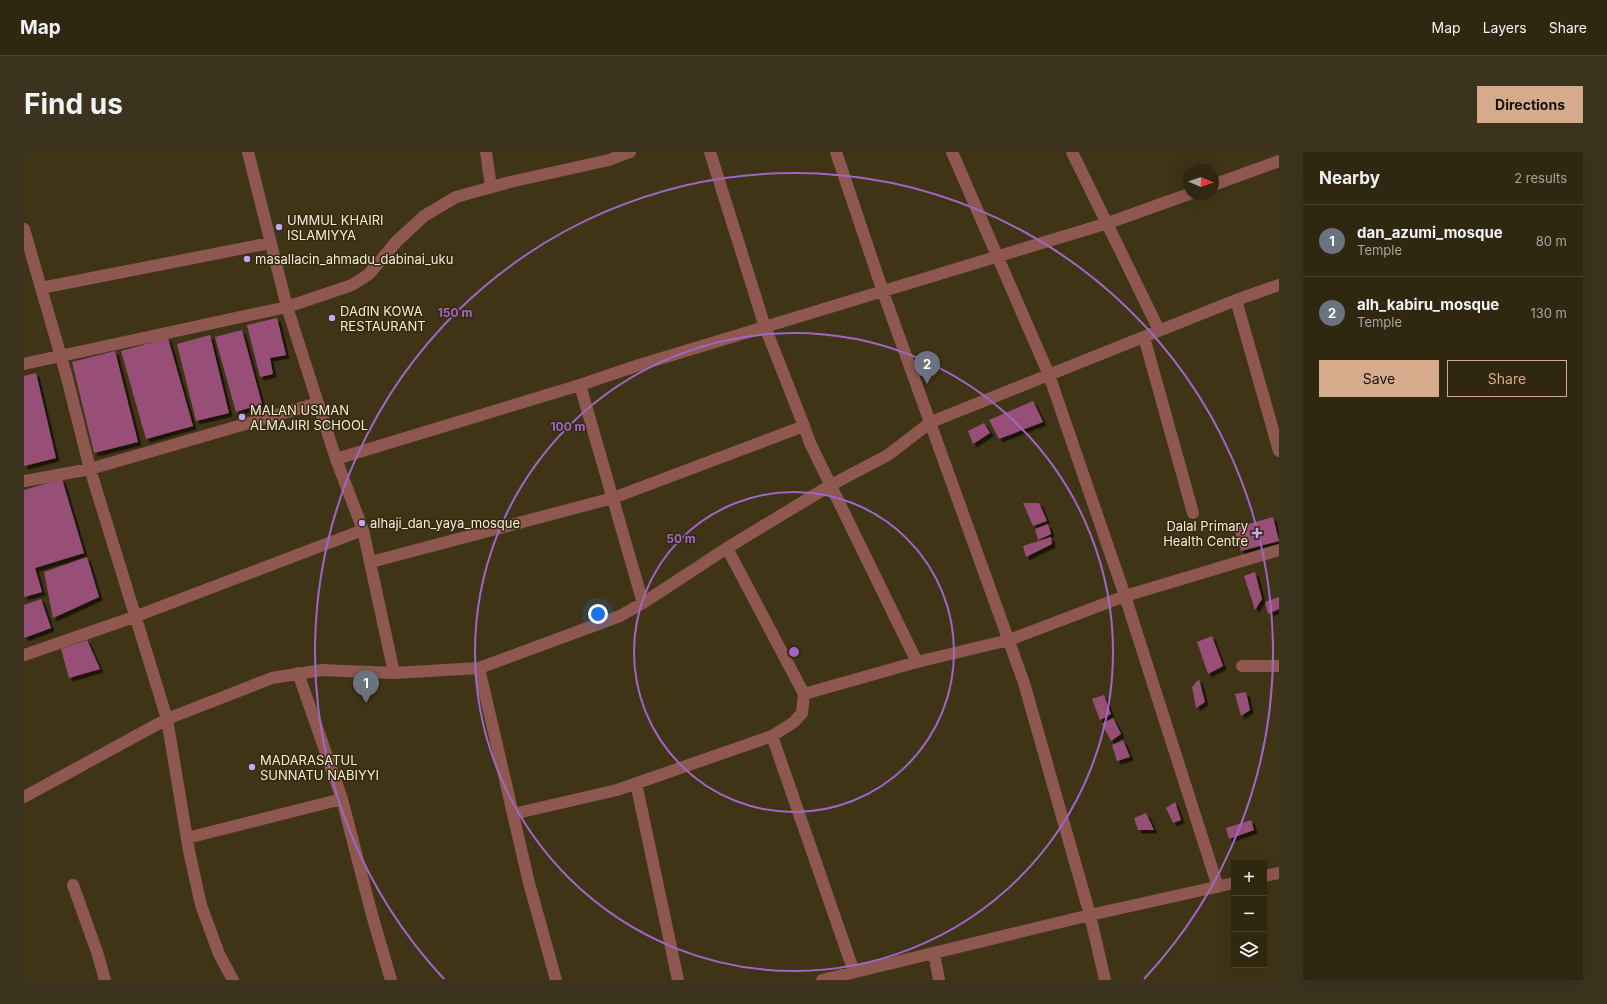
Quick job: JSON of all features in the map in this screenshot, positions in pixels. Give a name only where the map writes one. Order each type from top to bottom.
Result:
[{"type":"street","points":[[248,152],[287,306],[336,459],[363,530],[394,673]]},
{"type":"street","points":[[486,152],[491,187]]},
{"type":"street","points":[[24,364],[287,306],[352,285],[369,274],[397,241],[424,216],[456,197],[491,187],[609,160],[630,152]]},
{"type":"street","points":[[710,152],[766,327],[810,443],[917,662]]},
{"type":"street","points":[[836,152],[883,292],[931,422],[940,453],[1024,683],[1090,916],[1105,980]]},
{"type":"street","points":[[952,152],[1049,375],[1125,596],[1218,887]]},
{"type":"street","points":[[1072,152],[1159,330]]},
{"type":"street","points":[[1219,183],[1279,161]]},
{"type":"street","points":[[336,459],[580,385],[639,365],[1108,223],[1183,196]]},
{"type":"street","points":[[24,229],[60,355],[90,469],[166,719],[187,838],[201,905],[232,980]]},
{"type":"street","points":[[41,288],[270,243]]},
{"type":"street","points":[[24,797],[166,719],[272,678],[322,670],[394,673],[479,668],[620,616],[643,603],[727,548],[831,485],[888,455],[931,422],[1159,330],[1279,285]]},
{"type":"street","points":[[1236,300],[1279,451]]},
{"type":"street","points":[[1144,337],[1193,513]]},
{"type":"street","points":[[580,385],[643,603]]},
{"type":"street","points":[[24,481],[90,469],[318,403]]},
{"type":"street","points":[[371,562],[613,498],[804,426]]},
{"type":"street","points":[[24,655],[134,617],[363,530]]},
{"type":"street","points":[[513,814],[618,790],[772,736],[794,722],[802,713],[804,694],[727,548]]},
{"type":"street","points":[[804,694],[917,662],[1009,640],[1125,596],[1279,550]]},
{"type":"street","points":[[1242,666],[1279,666]]},
{"type":"street","points":[[479,668],[529,883],[556,980]]},
{"type":"street","points":[[298,673],[342,799],[372,915],[391,980]]},
{"type":"street","points":[[772,736],[854,972]]},
{"type":"street","points":[[636,783],[678,980]]},
{"type":"street","points":[[187,838],[342,799]]},
{"type":"street","points":[[1267,875],[1279,873]]},
{"type":"street","points":[[822,980],[1231,884]]},
{"type":"street","points":[[74,885],[105,980]]},
{"type":"street","points":[[934,953],[939,980]]},
{"type":"building","points":[[277,318],[286,355],[270,358],[273,374],[260,377],[247,325]]},
{"type":"building","points":[[242,330],[262,404],[236,412],[215,337]]},
{"type":"building","points":[[210,335],[229,413],[196,421],[177,344]]},
{"type":"building","points":[[168,338],[193,426],[146,439],[121,351]]},
{"type":"building","points":[[115,351],[138,442],[94,453],[72,362]]},
{"type":"building","points":[[36,373],[56,458],[24,466],[24,376]]},
{"type":"building","points":[[1033,401],[1043,422],[999,439],[989,420]]},
{"type":"building","points":[[984,423],[990,433],[973,444],[968,431]]},
{"type":"building","points":[[62,479],[84,553],[35,568],[42,592],[24,597],[24,490]]},
{"type":"building","points":[[1023,503],[1039,503],[1047,521],[1033,526]]},
{"type":"building","name":"Dalal Primary Health Centre","points":[[1273,517],[1279,541],[1241,551],[1234,528]]},
{"type":"building","points":[[1048,524],[1051,534],[1038,540],[1035,529]]},
{"type":"building","points":[[1051,537],[1052,544],[1026,557],[1023,546]]},
{"type":"building","points":[[87,557],[99,597],[53,618],[44,572]]},
{"type":"building","points":[[1255,572],[1262,599],[1255,610],[1244,576]]},
{"type":"building","points":[[1279,597],[1279,609],[1268,614],[1265,602]]},
{"type":"building","points":[[41,599],[51,628],[24,638],[24,605]]},
{"type":"building","points":[[1212,636],[1223,666],[1208,674],[1197,642]]},
{"type":"building","points":[[87,640],[100,669],[69,678],[61,649]]},
{"type":"building","points":[[1199,679],[1205,702],[1196,708],[1192,687]]},
{"type":"building","points":[[1246,692],[1250,710],[1241,716],[1235,694]]},
{"type":"building","points":[[1104,695],[1111,714],[1100,720],[1092,699]]},
{"type":"building","points":[[1113,718],[1121,734],[1111,741],[1102,724]]},
{"type":"building","points":[[1123,740],[1130,757],[1117,761],[1112,745]]},
{"type":"building","points":[[1175,802],[1181,820],[1173,823],[1166,808]]},
{"type":"building","points":[[1146,813],[1154,830],[1138,830],[1134,818]]},
{"type":"building","points":[[1251,820],[1254,830],[1229,839],[1226,828]]},
{"type":"place","name":"UMMUL KHAIRI ISLAMIYYA","points":[[279,227]]},
{"type":"place","name":"masallacin_ahmadu_dabinai_uku","points":[[247,259]]},
{"type":"place","name":"DAɗIN KOWA RESTAURANT","points":[[332,318]]},
{"type":"place","name":"alh_kabiru_mosque","points":[[927,384]]},
{"type":"place","name":"MALAN USMAN ALMAJIRI SCHOOL","points":[[242,417]]},
{"type":"place","name":"alhaji_dan_yaya_mosque","points":[[362,523]]},
{"type":"place","name":"Dalal Primary Health Centre","points":[[1257,533]]},
{"type":"place","name":"dan_azumi_mosque","points":[[366,703]]},
{"type":"place","name":"MADARASATUL SUNNATU NABIYYI","points":[[252,767]]}]
